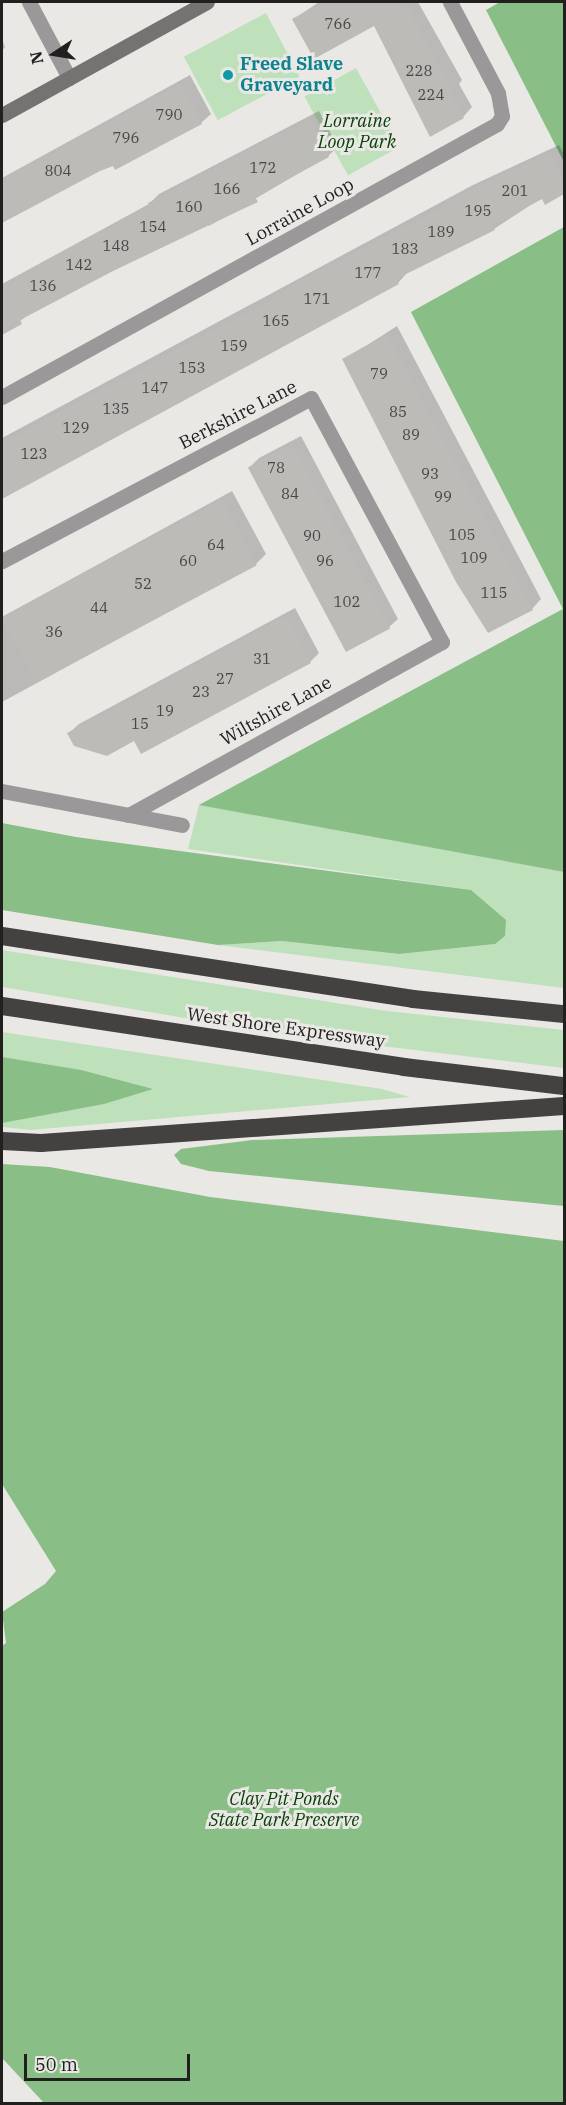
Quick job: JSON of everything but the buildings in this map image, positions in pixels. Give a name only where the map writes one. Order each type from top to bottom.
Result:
[{"type":"highway","points":[[2,936],[413,999],[564,1014]]},
{"type":"highway","name":"West Shore Expressway","points":[[2,1006],[404,1067],[564,1086]]},
{"type":"highway","points":[[2,1141],[41,1143],[564,1106]]},
{"type":"street","points":[[29,2],[69,78]]},
{"type":"street","points":[[2,115],[207,2]]},
{"type":"street","name":"Lorraine Loop","points":[[2,398],[488,131],[502,116],[502,105],[450,2]]},
{"type":"street","name":"Berkshire Lane","points":[[2,561],[310,398],[442,642]]},
{"type":"street","name":"Wiltshire Lane","points":[[129,815],[442,642]]},
{"type":"street","points":[[2,791],[182,825]]},
{"type":"green space","points":[[500,2],[564,2],[564,162],[486,10]]},
{"type":"green space","points":[[266,13],[300,77],[218,120],[184,57]]},
{"type":"green space","name":"Lorraine Loop Park","points":[[356,68],[400,147],[348,175],[304,97]]},
{"type":"green space","points":[[564,227],[564,861],[392,840],[564,872],[564,988],[218,945],[282,941],[399,954],[495,944],[471,890],[188,849],[199,805],[563,609],[411,312]]},
{"type":"green space","points":[[564,227],[564,872],[199,805],[563,609],[411,312]]},
{"type":"green space","points":[[2,823],[76,837],[471,890],[506,920],[505,936],[495,944],[399,954],[282,941],[218,945],[2,910]]},
{"type":"green space","points":[[2,950],[387,1011],[564,1030],[564,1068],[274,1033],[2,987]]},
{"type":"green space","points":[[2,1032],[382,1089],[410,1097],[30,1130],[2,1127]]},
{"type":"green space","points":[[2,1057],[81,1070],[153,1089],[104,1104],[2,1123]]},
{"type":"green space","points":[[564,1130],[564,1206],[209,1171],[181,1164],[174,1155],[181,1149],[252,1140]]},
{"type":"green space","name":"Clay Pit Ponds State Park Preserve","points":[[2,1164],[50,1167],[210,1197],[564,1241],[564,2103],[44,2103],[2,2058],[2,1646],[6,1643],[2,1612],[45,1584],[56,1571],[2,1484]]},
{"type":"place","name":"Freed Slave Graveyard","points":[[228,75]]}]
